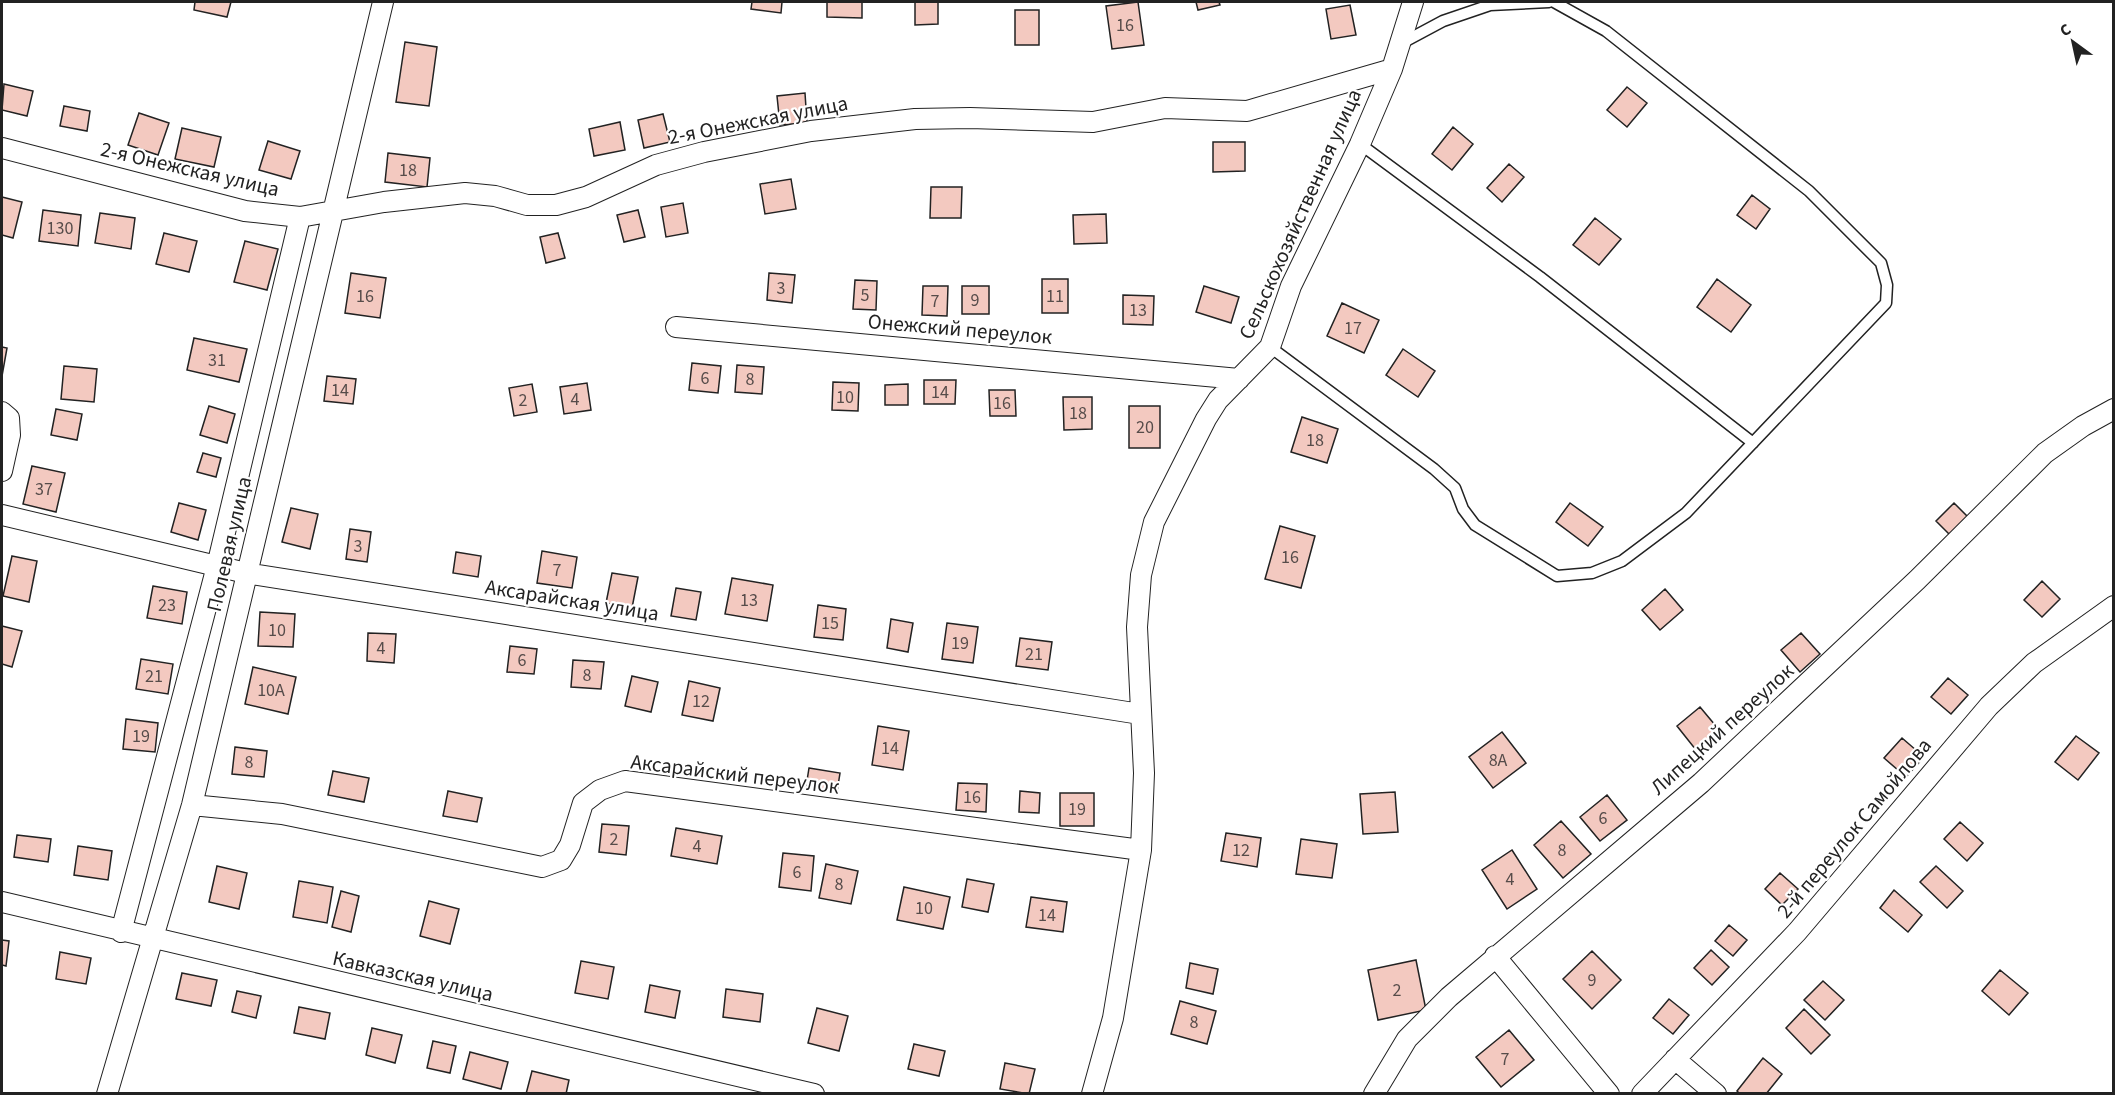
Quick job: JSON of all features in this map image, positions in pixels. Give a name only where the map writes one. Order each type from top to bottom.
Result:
[{"type":"street","name":"Полевая улица","points":[[107,1094],[192,805],[383,2]]},
{"type":"street","name":"Сельскохозяйственная улица","points":[[1092,1094],[1113,1017],[1141,850],[1144,772],[1137,627],[1141,575],[1154,522],[1206,419],[1218,400],[1270,347],[1291,286],[1360,144],[1392,69],[1413,2]]},
{"type":"street","name":"2-я Онежская улица","points":[[2,148],[245,211],[300,217],[465,193],[495,196],[527,205],[556,205],[586,197],[656,165],[704,152],[811,131],[915,119],[970,118],[1093,122],[1165,108],[1247,111],[1392,69]]},
{"type":"street","points":[[121,932],[217,566],[300,217]]},
{"type":"street","name":"Онежский переулок","points":[[676,327],[1239,379]]},
{"type":"street","name":"Липецкий переулок","points":[[1374,1094],[1407,1039],[1495,956],[1701,783],[1917,580],[2045,453],[2083,426],[2114,409]]},
{"type":"street","points":[[2,412],[9,418],[10,435],[2,471]]},
{"type":"street","name":"Аксарайская улица","points":[[2,515],[246,573],[1140,714]]},
{"type":"street","name":"2-й переулок Самойлова","points":[[1642,1094],[1797,932],[1989,706],[2034,663],[2114,606]]},
{"type":"street","name":"Аксарайский переулок","points":[[192,805],[282,814],[542,867],[561,860],[570,845],[583,803],[600,790],[625,782],[1141,850]]},
{"type":"street","name":"Кавказская улица","points":[[2,902],[153,940],[814,1094]]},
{"type":"street","points":[[1495,956],[1609,1094]]},
{"type":"street","points":[[1676,1059],[1716,1094]]},
{"type":"lane","points":[[1400,44],[1443,21],[1490,5],[1549,2]]},
{"type":"lane","points":[[1270,347],[1434,469],[1455,489],[1463,509],[1475,525],[1557,576],[1592,573],[1622,561],[1686,513],[1886,303],[1887,285],[1881,263],[1809,191],[1606,31],[1554,2]]},
{"type":"lane","points":[[1360,144],[1540,277],[1753,443]]},
{"type":"building","points":[[195,2],[231,2],[227,17],[194,10]]},
{"type":"building","points":[[752,2],[782,2],[781,13],[751,9]]},
{"type":"building","points":[[827,2],[862,2],[862,18],[827,17]]},
{"type":"building","points":[[915,2],[938,2],[938,24],[915,25]]},
{"type":"building","points":[[1138,2],[1144,45],[1112,49],[1106,6]]},
{"type":"building","points":[[1196,2],[1219,2],[1220,5],[1198,10]]},
{"type":"building","points":[[1350,5],[1356,35],[1331,39],[1326,9]]},
{"type":"building","points":[[1015,10],[1039,10],[1039,45],[1015,45]]},
{"type":"building","points":[[405,42],[437,47],[429,106],[396,102]]},
{"type":"building","points":[[4,84],[33,91],[27,116],[2,110]]},
{"type":"building","points":[[1627,87],[1647,103],[1627,127],[1607,110]]},
{"type":"building","points":[[805,93],[807,123],[780,125],[777,96]]},
{"type":"building","points":[[64,106],[90,111],[87,131],[60,126]]},
{"type":"building","points":[[139,113],[169,123],[158,155],[128,145]]},
{"type":"building","points":[[663,114],[670,142],[644,148],[638,120]]},
{"type":"building","points":[[620,122],[625,150],[594,156],[589,129]]},
{"type":"building","points":[[1453,127],[1473,144],[1452,170],[1432,154]]},
{"type":"building","points":[[182,128],[221,137],[214,167],[175,159]]},
{"type":"building","points":[[268,141],[300,151],[291,179],[259,170]]},
{"type":"building","points":[[1213,142],[1245,142],[1245,171],[1213,172]]},
{"type":"building","points":[[388,153],[430,158],[427,187],[385,182]]},
{"type":"building","points":[[1509,164],[1524,177],[1502,202],[1487,188]]},
{"type":"building","points":[[791,179],[796,209],[765,214],[760,184]]},
{"type":"building","points":[[931,187],[962,187],[961,218],[930,218]]},
{"type":"building","points":[[1752,195],[1770,209],[1756,229],[1737,215]]},
{"type":"building","points":[[2,197],[22,202],[13,238],[2,235]]},
{"type":"building","points":[[683,203],[688,233],[666,237],[661,207]]},
{"type":"building","points":[[43,210],[81,215],[78,246],[39,241]]},
{"type":"building","points":[[638,210],[645,237],[624,242],[617,215]]},
{"type":"building","points":[[100,213],[135,218],[131,249],[95,243]]},
{"type":"building","points":[[1106,214],[1107,243],[1074,244],[1073,215]]},
{"type":"building","points":[[1595,218],[1621,239],[1599,265],[1573,245]]},
{"type":"building","points":[[164,233],[197,241],[189,272],[156,264]]},
{"type":"building","points":[[558,233],[565,258],[546,263],[540,237]]},
{"type":"building","points":[[245,241],[278,249],[267,290],[234,282]]},
{"type":"building","points":[[351,273],[386,278],[380,318],[345,313]]},
{"type":"building","points":[[769,273],[795,275],[792,303],[767,300]]},
{"type":"building","points":[[1042,279],[1068,279],[1068,313],[1042,313]]},
{"type":"building","points":[[1717,279],[1751,305],[1731,332],[1697,307]]},
{"type":"building","points":[[855,280],[877,281],[876,310],[853,309]]},
{"type":"building","points":[[923,286],[948,286],[947,316],[922,315]]},
{"type":"building","points":[[962,286],[989,286],[989,314],[962,314]]},
{"type":"building","points":[[1204,286],[1239,297],[1231,323],[1196,312]]},
{"type":"building","points":[[1123,295],[1154,296],[1153,325],[1123,324]]},
{"type":"building","points":[[1342,303],[1379,320],[1364,353],[1327,336]]},
{"type":"building","points":[[194,338],[247,349],[239,382],[187,370]]},
{"type":"building","points":[[2,347],[7,348],[2,376]]},
{"type":"building","points":[[1403,349],[1435,371],[1418,397],[1386,375]]},
{"type":"building","points":[[692,363],[721,366],[718,393],[689,390]]},
{"type":"building","points":[[737,365],[764,367],[762,394],[735,392]]},
{"type":"building","points":[[64,366],[97,369],[94,402],[61,399]]},
{"type":"building","points":[[327,376],[356,379],[353,404],[324,401]]},
{"type":"building","points":[[924,380],[956,380],[955,404],[924,404]]},
{"type":"building","points":[[833,382],[859,383],[858,411],[832,410]]},
{"type":"building","points":[[587,383],[591,410],[564,414],[560,387]]},
{"type":"building","points":[[532,384],[537,412],[514,416],[509,388]]},
{"type":"building","points":[[908,384],[908,405],[885,405],[885,385]]},
{"type":"building","points":[[989,390],[1015,390],[1016,416],[990,416]]},
{"type":"building","points":[[1063,397],[1092,397],[1092,429],[1064,430]]},
{"type":"building","points":[[209,406],[235,414],[227,443],[200,435]]},
{"type":"building","points":[[1129,406],[1160,406],[1160,448],[1129,448]]},
{"type":"building","points":[[56,409],[82,414],[77,440],[51,435]]},
{"type":"building","points":[[1302,417],[1338,429],[1327,463],[1291,452]]},
{"type":"building","points":[[203,453],[221,458],[216,477],[197,472]]},
{"type":"building","points":[[32,466],[65,473],[56,512],[23,504]]},
{"type":"building","points":[[179,503],[206,510],[198,540],[171,532]]},
{"type":"building","points":[[1570,503],[1603,527],[1588,546],[1556,522]]},
{"type":"building","points":[[1954,503],[1970,519],[1952,537],[1936,521]]},
{"type":"building","points":[[291,508],[318,514],[310,549],[282,542]]},
{"type":"building","points":[[1280,526],[1315,536],[1301,588],[1265,579]]},
{"type":"building","points":[[350,529],[371,532],[367,562],[346,559]]},
{"type":"building","points":[[542,551],[577,557],[572,588],[537,583]]},
{"type":"building","points":[[456,552],[481,556],[478,577],[453,573]]},
{"type":"building","points":[[12,556],[37,561],[29,602],[3,596]]},
{"type":"building","points":[[612,573],[638,577],[632,608],[606,603]]},
{"type":"building","points":[[732,578],[773,585],[767,621],[725,614]]},
{"type":"building","points":[[2042,581],[2060,599],[2042,617],[2024,600]]},
{"type":"building","points":[[153,586],[187,592],[182,624],[147,618]]},
{"type":"building","points":[[676,588],[701,592],[696,620],[671,616]]},
{"type":"building","points":[[1665,589],[1683,610],[1660,630],[1642,610]]},
{"type":"building","points":[[818,605],[846,609],[843,640],[814,637]]},
{"type":"building","points":[[260,612],[295,614],[293,647],[258,646]]},
{"type":"building","points":[[891,619],[913,623],[908,652],[887,648]]},
{"type":"building","points":[[947,623],[978,627],[973,663],[942,659]]},
{"type":"building","points":[[2,626],[22,631],[12,667],[2,664]]},
{"type":"building","points":[[368,633],[396,634],[394,663],[367,661]]},
{"type":"building","points":[[1801,633],[1820,654],[1800,672],[1781,650]]},
{"type":"building","points":[[1020,638],[1052,642],[1048,670],[1016,666]]},
{"type":"building","points":[[510,646],[537,649],[534,674],[507,672]]},
{"type":"building","points":[[141,659],[173,664],[168,694],[136,689]]},
{"type":"building","points":[[573,660],[604,662],[601,689],[571,687]]},
{"type":"building","points":[[253,667],[296,677],[288,714],[245,704]]},
{"type":"building","points":[[632,676],[658,682],[651,712],[625,706]]},
{"type":"building","points":[[1948,678],[1968,695],[1951,714],[1931,697]]},
{"type":"building","points":[[689,681],[720,688],[713,721],[682,715]]},
{"type":"building","points":[[1700,707],[1720,731],[1696,750],[1677,726]]},
{"type":"building","points":[[126,719],[158,723],[155,752],[123,749]]},
{"type":"building","points":[[878,726],[909,731],[903,770],[872,765]]},
{"type":"building","points":[[1502,732],[1526,763],[1493,788],[1469,757]]},
{"type":"building","points":[[2076,736],[2099,753],[2078,780],[2055,762]]},
{"type":"building","points":[[1902,738],[1924,757],[1906,777],[1884,758]]},
{"type":"building","points":[[235,747],[267,751],[264,777],[232,774]]},
{"type":"building","points":[[809,768],[840,773],[837,792],[806,787]]},
{"type":"building","points":[[333,771],[369,778],[364,802],[328,795]]},
{"type":"building","points":[[958,783],[987,784],[986,812],[956,810]]},
{"type":"building","points":[[448,791],[482,798],[477,822],[443,816]]},
{"type":"building","points":[[1020,791],[1040,793],[1039,813],[1019,812]]},
{"type":"building","points":[[1395,792],[1398,832],[1363,834],[1360,794]]},
{"type":"building","points":[[1060,793],[1094,793],[1094,826],[1060,826]]},
{"type":"building","points":[[1607,795],[1627,820],[1600,841],[1580,817]]},
{"type":"building","points":[[1561,821],[1591,854],[1563,878],[1534,845]]},
{"type":"building","points":[[1960,822],[1983,843],[1967,861],[1944,839]]},
{"type":"building","points":[[602,824],[629,826],[626,855],[599,852]]},
{"type":"building","points":[[676,828],[722,836],[717,864],[671,856]]},
{"type":"building","points":[[1226,833],[1261,838],[1257,867],[1221,861]]},
{"type":"building","points":[[17,835],[51,839],[48,862],[14,857]]},
{"type":"building","points":[[1301,839],[1337,844],[1332,878],[1296,874]]},
{"type":"building","points":[[78,846],[112,851],[108,880],[74,875]]},
{"type":"building","points":[[1512,850],[1537,889],[1507,909],[1482,870]]},
{"type":"building","points":[[783,853],[814,856],[811,891],[779,887]]},
{"type":"building","points":[[826,864],[858,871],[851,904],[819,898]]},
{"type":"building","points":[[217,866],[247,873],[239,909],[209,902]]},
{"type":"building","points":[[1936,866],[1963,891],[1947,908],[1920,882]]},
{"type":"building","points":[[1780,873],[1798,889],[1782,905],[1765,889]]},
{"type":"building","points":[[967,879],[994,884],[988,912],[962,907]]},
{"type":"building","points":[[299,881],[333,887],[327,923],[293,917]]},
{"type":"building","points":[[904,887],[950,897],[943,929],[897,920]]},
{"type":"building","points":[[1894,890],[1922,915],[1908,932],[1880,908]]},
{"type":"building","points":[[341,891],[359,896],[351,932],[332,927]]},
{"type":"building","points":[[1031,897],[1067,902],[1063,932],[1026,927]]},
{"type":"building","points":[[429,901],[459,909],[450,944],[420,936]]},
{"type":"building","points":[[1729,925],[1747,940],[1733,956],[1715,941]]},
{"type":"building","points":[[2,940],[9,941],[6,966],[2,965]]},
{"type":"building","points":[[1711,950],[1729,967],[1712,985],[1694,968]]},
{"type":"building","points":[[1592,951],[1621,980],[1592,1009],[1563,979]]},
{"type":"building","points":[[60,952],[91,958],[86,984],[56,979]]},
{"type":"building","points":[[1416,960],[1426,1010],[1378,1020],[1368,970]]},
{"type":"building","points":[[581,961],[614,967],[608,999],[575,993]]},
{"type":"building","points":[[1190,963],[1218,969],[1213,994],[1186,988]]},
{"type":"building","points":[[2000,970],[2028,993],[2009,1015],[1982,991]]},
{"type":"building","points":[[182,973],[217,980],[211,1006],[176,999]]},
{"type":"building","points":[[1823,981],[1844,1000],[1825,1020],[1804,1000]]},
{"type":"building","points":[[650,985],[680,991],[675,1018],[645,1012]]},
{"type":"building","points":[[726,989],[763,994],[760,1022],[723,1017]]},
{"type":"building","points":[[237,991],[261,996],[256,1018],[232,1012]]},
{"type":"building","points":[[1669,999],[1689,1015],[1673,1034],[1653,1018]]},
{"type":"building","points":[[1180,1001],[1216,1011],[1207,1044],[1171,1034]]},
{"type":"building","points":[[299,1007],[330,1013],[325,1039],[294,1033]]},
{"type":"building","points":[[817,1008],[848,1016],[839,1051],[808,1043]]},
{"type":"building","points":[[1804,1009],[1830,1035],[1811,1054],[1786,1028]]},
{"type":"building","points":[[372,1028],[402,1035],[395,1063],[366,1055]]},
{"type":"building","points":[[1509,1030],[1534,1060],[1501,1087],[1476,1057]]},
{"type":"building","points":[[433,1041],[456,1046],[450,1073],[427,1068]]},
{"type":"building","points":[[914,1044],[945,1051],[939,1076],[908,1069]]},
{"type":"building","points":[[470,1052],[508,1062],[501,1089],[463,1079]]},
{"type":"building","points":[[1763,1058],[1782,1074],[1766,1094],[1740,1094],[1737,1091]]},
{"type":"building","points":[[1005,1063],[1035,1069],[1029,1094],[1000,1089]]},
{"type":"building","points":[[532,1071],[569,1080],[566,1094],[526,1094]]}]
